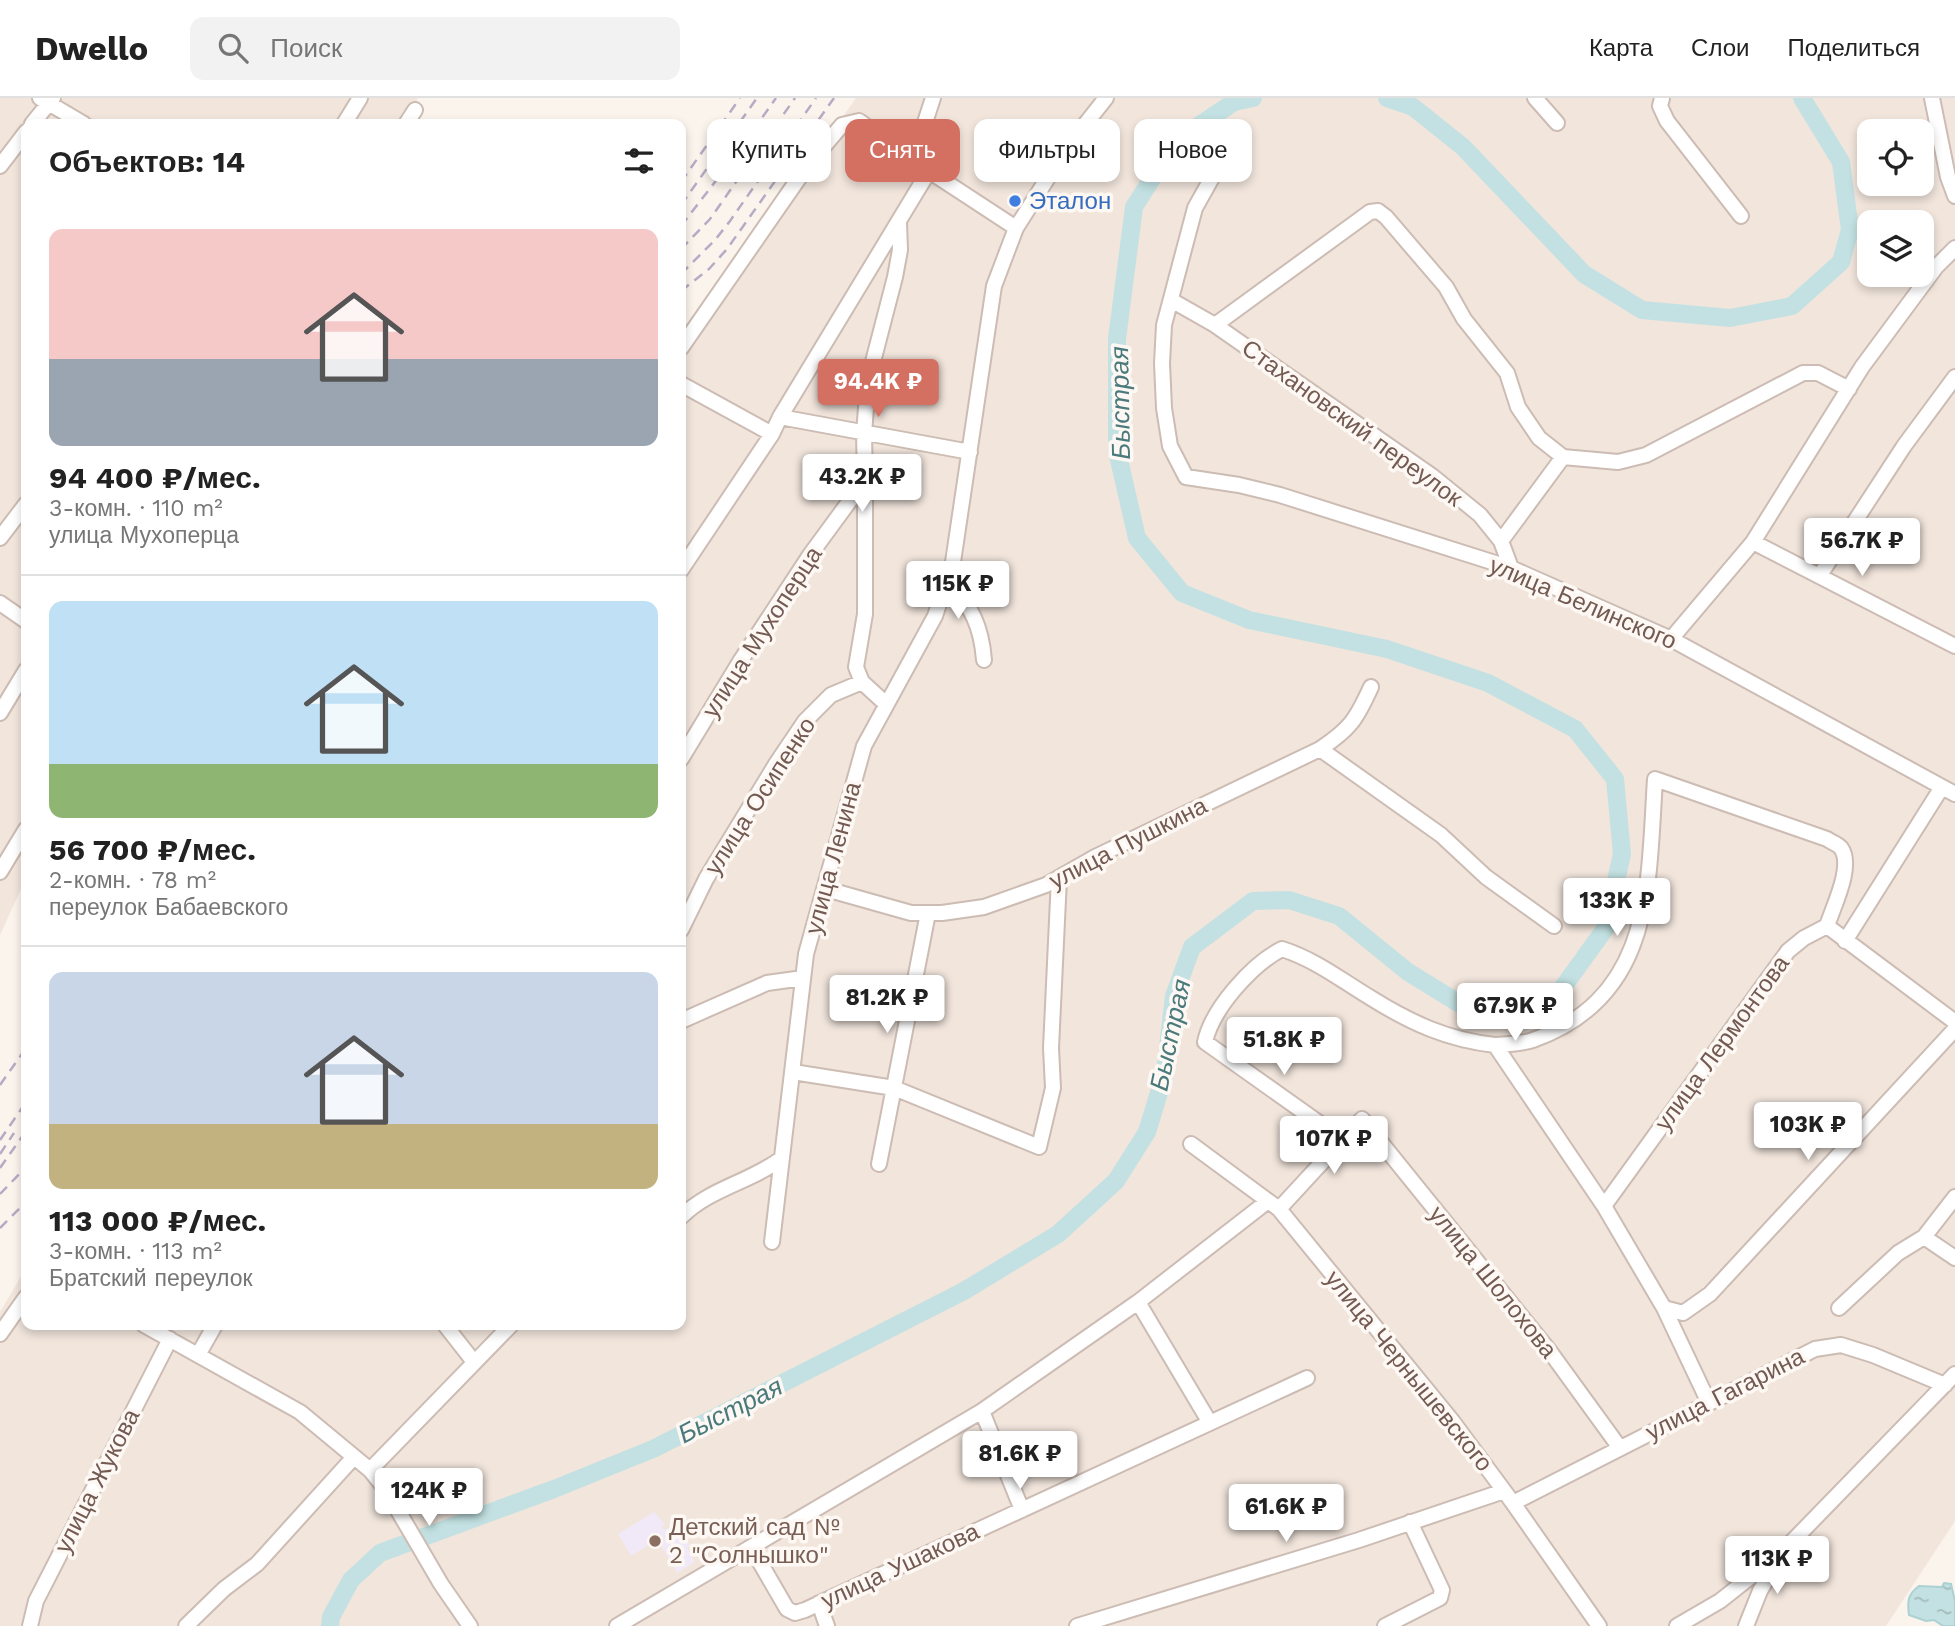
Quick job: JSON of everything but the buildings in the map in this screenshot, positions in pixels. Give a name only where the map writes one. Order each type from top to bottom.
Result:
[{"type":"street","points":[[347,119],[360,98]]},
{"type":"street","points":[[926,119],[933,98]]},
{"type":"street","name":"улица Ленина","points":[[772,1242],[806,954],[864,746],[935,616],[948,577],[960,523],[994,286],[1016,228],[1068,146],[1106,98]]},
{"type":"street","points":[[1535,98],[1557,123]]},
{"type":"street","points":[[1662,98],[1660,106],[1667,121],[1741,216]]},
{"type":"street","points":[[1932,98],[1948,177],[1955,196]]},
{"type":"street","points":[[36,119],[47,100],[76,119]]},
{"type":"street","points":[[409,119],[415,110]]},
{"type":"street","points":[[686,341],[808,165],[845,124]]},
{"type":"street","points":[[0,166],[21,139]]},
{"type":"street","points":[[686,563],[772,434],[923,182]]},
{"type":"street","points":[[945,182],[1016,228]]},
{"type":"street","points":[[1171,300],[1195,208],[1210,182]]},
{"type":"street","points":[[1215,325],[1370,212],[1378,211],[1446,287],[1464,319],[1507,373],[1518,407],[1539,438],[1563,457],[1618,462],[1646,455],[1803,373],[1818,373],[1849,389]]},
{"type":"street","points":[[886,704],[862,682],[856,667],[865,614],[864,434],[869,381],[900,250],[899,222]]},
{"type":"street","points":[[1671,639],[1754,542],[1849,389],[1936,267],[1955,248]]},
{"type":"street","name":"Стахановский переулок","points":[[1171,300],[1215,325],[1432,476],[1480,515],[1501,541],[1511,568]]},
{"type":"street","name":"улица Белинского","points":[[1171,300],[1164,325],[1164,408],[1170,446],[1185,477],[1239,485],[1280,495],[1511,568],[1671,639],[1949,790]]},
{"type":"street","points":[[1820,575],[1904,446],[1955,377]]},
{"type":"street","points":[[686,387],[772,434]]},
{"type":"street","points":[[780,417],[970,452]]},
{"type":"street","points":[[1501,541],[1563,457]]},
{"type":"street","name":"улица Мухоперца","points":[[686,751],[741,660],[810,555],[865,480]]},
{"type":"street","points":[[0,538],[21,511]]},
{"type":"street","points":[[1754,542],[1955,646]]},
{"type":"street","points":[[948,577],[973,613],[982,636],[984,660]]},
{"type":"street","points":[[0,603],[21,618]]},
{"type":"street","points":[[0,713],[21,678]]},
{"type":"street","name":"улица Осипенко","points":[[686,920],[706,879],[806,720],[831,695],[862,682]]},
{"type":"street","name":"улица Пушкина","points":[[825,889],[911,913],[942,914],[984,907],[1046,886],[1095,857],[1320,749],[1342,734],[1357,718],[1371,687]]},
{"type":"street","points":[[1320,749],[1441,835],[1486,877],[1554,926]]},
{"type":"street","points":[[617,1626],[982,1410],[1274,1205],[1343,1140],[1205,1042],[1208,1027],[1219,1011],[1253,969],[1269,956],[1282,949],[1301,955],[1334,972],[1371,999],[1436,1033],[1470,1043],[1495,1045],[1531,1041],[1571,1022],[1595,1005],[1614,982],[1640,929],[1649,877],[1656,779],[1827,839],[1840,847],[1845,859],[1845,873],[1827,926],[1955,1022]]},
{"type":"street","points":[[1845,941],[1949,790]]},
{"type":"street","points":[[0,872],[21,837]]},
{"type":"street","points":[[793,1072],[894,1088],[1040,1147],[1053,1088],[1051,1048],[1059,878]]},
{"type":"street","points":[[879,1164],[928,913]]},
{"type":"street","name":"улица Лермонтова","points":[[1604,1206],[1788,951],[1804,938],[1827,926]]},
{"type":"street","points":[[686,1019],[767,983],[803,978]]},
{"type":"street","points":[[1664,1308],[1683,1313],[1710,1294],[1955,1029]]},
{"type":"street","points":[[1495,1045],[1604,1206],[1664,1308],[1709,1403]]},
{"type":"street","name":"улица Шолохова","points":[[1343,1140],[1362,1119],[1550,1353],[1620,1448]]},
{"type":"street","name":"улица Чернышевского","points":[[1191,1144],[1274,1205],[1453,1422],[1599,1626]]},
{"type":"street","points":[[686,1213],[717,1191],[761,1173],[782,1158]]},
{"type":"street","points":[[1839,1308],[1898,1253],[1924,1237],[1955,1197]]},
{"type":"street","points":[[1924,1237],[1955,1258]]},
{"type":"street","points":[[1138,1302],[1210,1423]]},
{"type":"street","points":[[0,1334],[21,1304]]},
{"type":"street","points":[[153,1330],[300,1412],[370,1470],[386,1490],[470,1626]]},
{"type":"street","points":[[198,1355],[212,1330]]},
{"type":"street","points":[[449,1330],[474,1362]]},
{"type":"street","points":[[370,1470],[506,1330]]},
{"type":"street","name":"улица Жукова","points":[[30,1626],[36,1601],[170,1339]]},
{"type":"street","name":"улица Гагарина","points":[[1077,1626],[1410,1522],[1508,1497],[1620,1448],[1815,1349],[1841,1345],[1950,1379]]},
{"type":"street","name":"улица Ушакова","points":[[751,1547],[788,1609],[795,1613],[1307,1378]]},
{"type":"street","points":[[1677,1626],[1720,1601],[1782,1552],[1950,1379]]},
{"type":"street","points":[[982,1410],[1022,1510]]},
{"type":"street","points":[[186,1626],[224,1589],[257,1564],[354,1457]]},
{"type":"street","points":[[1385,1626],[1440,1598],[1442,1590],[1410,1522]]},
{"type":"street","points":[[1746,1626],[1760,1591],[1782,1552]]},
{"type":"street","points":[[819,1603],[827,1626]]},
{"type":"shaded area","points":[[0,98],[418,98],[404,119],[21,119],[21,889],[0,935]]},
{"type":"shaded area","points":[[856,98],[1955,98],[1955,1521],[1886,1626],[0,1626],[0,1312],[21,1276],[21,1330],[686,1330],[686,341],[797,182],[831,182],[831,134]]},
{"type":"shaded area","name":"Детский сад № 2 \"Солнышко\"","points":[[654,1512],[665,1524],[661,1526],[664,1530],[673,1526],[680,1538],[684,1535],[690,1545],[687,1548],[695,1562],[677,1573],[661,1546],[656,1549],[652,1543],[631,1556],[618,1534]]},
{"type":"water","points":[[1944,1583],[1951,1584],[1955,1601],[1955,1626],[1943,1626],[1934,1620],[1926,1621],[1909,1615],[1909,1598],[1915,1589],[1919,1586],[1942,1587]]},
{"type":"waterway","name":"Быстрая","points":[[330,1626],[331,1617],[351,1580],[380,1553],[554,1489],[653,1449],[964,1291],[1058,1234],[1116,1181],[1147,1132],[1165,1073],[1174,996],[1192,947],[1253,901],[1289,900],[1339,916],[1408,972],[1460,1004],[1522,1007],[1561,990],[1605,929],[1622,854],[1615,779],[1575,729],[1488,683],[1387,649],[1249,620],[1182,593],[1137,538],[1117,451],[1117,339],[1134,207],[1176,141],[1234,102],[1253,98]]},
{"type":"waterway","name":"Быстрая","points":[[1387,98],[1413,107],[1463,147],[1584,274],[1642,310],[1730,318],[1792,306],[1841,262],[1850,230],[1841,162],[1802,98]]},
{"type":"railway","points":[[686,175],[740,98]]},
{"type":"railway","points":[[686,198],[757,98]]},
{"type":"railway","points":[[686,220],[776,98]]},
{"type":"railway","points":[[686,244],[710,219],[795,98]]},
{"type":"railway","points":[[686,269],[730,221],[816,98]]},
{"type":"railway","points":[[686,287],[709,269],[727,249],[834,98]]},
{"type":"railway","points":[[0,1085],[21,1055]]},
{"type":"railway","points":[[0,1140],[21,1109]]},
{"type":"railway","points":[[0,1154],[14,1133]]},
{"type":"railway","points":[[0,1168],[21,1138]]},
{"type":"railway","points":[[0,1194],[21,1172]]},
{"type":"railway","points":[[0,1228],[21,1207]]},
{"type":"place","name":"Эталон","points":[[1015,201]]},
{"type":"place","name":"Детский сад № 2 \"Солнышко\"","points":[[655,1541]]}]
